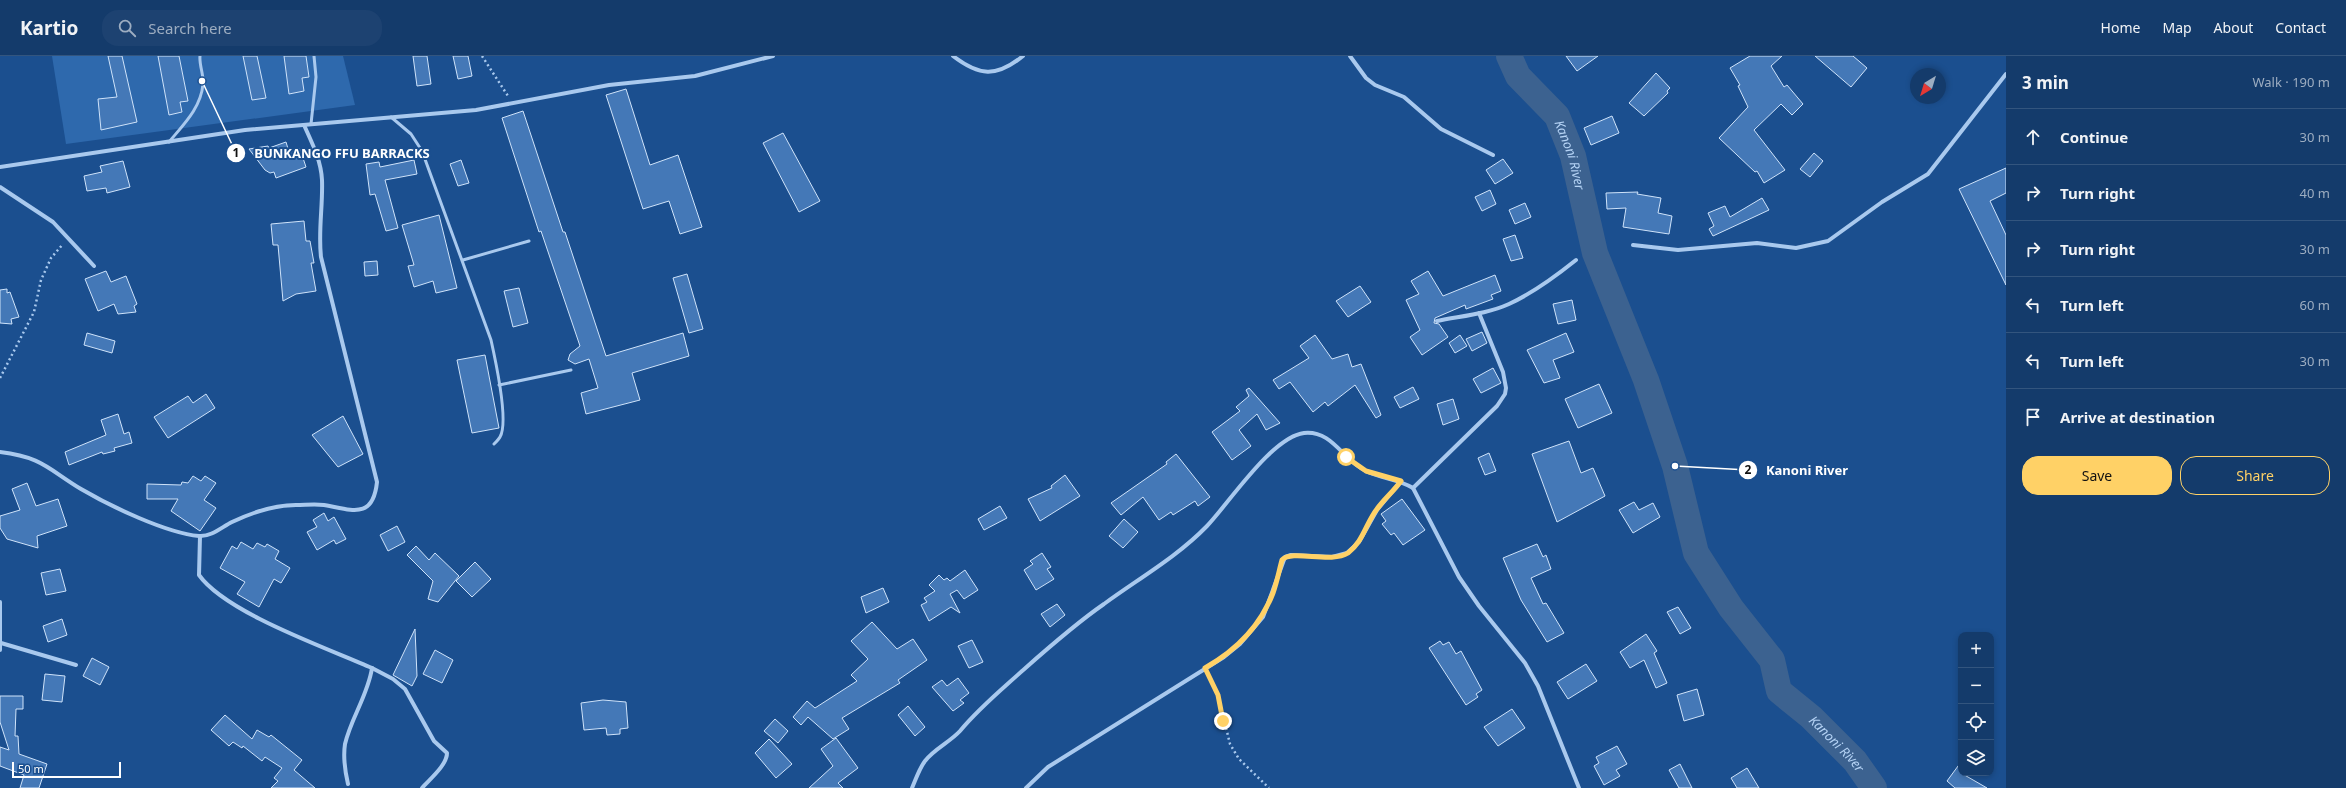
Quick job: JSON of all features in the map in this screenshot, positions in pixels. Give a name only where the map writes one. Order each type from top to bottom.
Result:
[{"type":"street","points":[[0,167],[168,143],[245,130],[513,104],[609,85],[695,76],[773,56]]},
{"type":"street","points":[[953,56],[969,69],[988,72],[1000,70],[1023,56]]},
{"type":"street","points":[[1350,56],[1366,78],[1375,85],[1404,96],[1441,129],[1493,155]]},
{"type":"street","points":[[1633,245],[1678,250],[1757,243],[1796,248],[1828,241],[1882,202],[1928,174],[2006,74]]},
{"type":"street","points":[[0,452],[33,458],[80,488],[126,512],[149,522],[200,536],[212,534],[254,514],[283,506],[322,505],[360,511],[368,505],[376,496],[377,482],[321,257],[319,235],[322,179],[318,158],[304,125]]},
{"type":"street","points":[[0,187],[53,222],[94,266]]},
{"type":"street","points":[[1437,322],[1479,314],[1509,304],[1552,278],[1576,260]]},
{"type":"street","points":[[1413,488],[1497,406],[1505,394],[1506,388],[1503,372],[1479,314]]},
{"type":"street","points":[[912,788],[926,760],[952,739],[970,717],[1047,650],[1101,606],[1192,540],[1259,466],[1292,437],[1303,433],[1318,434],[1327,438],[1346,457],[1366,471],[1401,481],[1413,488],[1459,577],[1479,606],[1525,663],[1538,686],[1579,788]]},
{"type":"street","points":[[1026,788],[1048,767],[1224,657],[1240,644],[1263,617],[1285,557],[1291,555],[1332,557],[1347,553],[1359,542],[1377,510],[1401,481]]},
{"type":"street","points":[[200,536],[199,575],[212,590],[230,603],[268,622],[372,668],[392,679],[405,689],[434,740],[447,753],[447,758],[422,788]]},
{"type":"street","points":[[0,602],[0,650]]},
{"type":"street","points":[[1,643],[76,665]]},
{"type":"street","points":[[348,784],[344,764],[345,744],[366,692],[372,668]]},
{"type":"lane","points":[[168,143],[192,115],[199,100],[203,83],[200,56]]},
{"type":"lane","points":[[311,124],[316,77],[314,56]]},
{"type":"lane","points":[[391,117],[411,134],[422,151],[491,340],[497,363],[503,426],[500,437],[494,444]]},
{"type":"lane","points":[[462,260],[529,241]]},
{"type":"lane","points":[[499,385],[571,370]]},
{"type":"path","points":[[482,56],[513,104]]},
{"type":"path","points":[[0,378],[34,312],[41,280],[51,258],[68,238]]},
{"type":"path","points":[[1205,668],[1218,695],[1230,744],[1239,759],[1269,788]]},
{"type":"shaded area","points":[[52,56],[343,56],[355,105],[66,144]]},
{"type":"building","points":[[108,56],[122,56],[137,122],[101,130],[98,99],[117,97]]},
{"type":"building","points":[[158,56],[179,56],[188,101],[180,102],[182,112],[169,115]]},
{"type":"building","points":[[243,56],[257,56],[266,98],[252,100]]},
{"type":"building","points":[[284,56],[306,56],[309,77],[302,78],[304,91],[289,94]]},
{"type":"building","points":[[413,56],[427,56],[431,84],[417,86]]},
{"type":"building","points":[[453,56],[468,56],[472,76],[458,79]]},
{"type":"building","points":[[1566,56],[1598,56],[1577,71]]},
{"type":"building","points":[[1750,56],[1782,56],[1771,66],[1784,87],[1787,85],[1803,104],[1792,115],[1781,104],[1754,130],[1785,170],[1764,183],[1757,171],[1755,172],[1719,138],[1748,107],[1738,86],[1740,85],[1730,68]]},
{"type":"building","points":[[1815,56],[1853,56],[1867,68],[1851,87]]},
{"type":"building","points":[[1656,73],[1670,88],[1667,91],[1668,93],[1644,116],[1629,103]]},
{"type":"building","points":[[626,89],[650,165],[678,155],[702,227],[680,234],[669,201],[643,209],[606,95]]},
{"type":"building","points":[[523,111],[606,356],[683,333],[689,356],[632,373],[640,400],[586,414],[581,393],[598,388],[589,359],[575,364],[568,360],[570,354],[580,346],[541,231],[539,232],[502,118]]},
{"type":"building","points":[[1612,116],[1619,133],[1591,145],[1584,128]]},
{"type":"building","points":[[783,133],[820,201],[799,212],[763,143]]},
{"type":"building","points":[[286,142],[289,152],[300,149],[306,167],[276,178],[274,172],[270,173],[265,170],[249,149],[268,146],[269,148]]},
{"type":"building","points":[[1814,153],[1823,161],[1810,177],[1800,169]]},
{"type":"building","points":[[1503,159],[1513,173],[1495,184],[1486,170]]},
{"type":"building","points":[[414,160],[417,174],[385,180],[398,228],[386,231],[375,194],[370,195],[366,164],[379,162],[380,167]]},
{"type":"building","points":[[461,160],[469,183],[458,186],[450,164]]},
{"type":"building","points":[[123,161],[130,187],[107,193],[106,188],[87,191],[84,176],[102,172],[100,166]]},
{"type":"building","points":[[2006,168],[2006,193],[1990,201],[2006,235],[2006,285],[1959,189]]},
{"type":"building","points":[[1490,190],[1496,204],[1482,211],[1475,197]]},
{"type":"building","points":[[1638,192],[1637,194],[1661,198],[1658,213],[1672,216],[1669,234],[1623,227],[1626,208],[1607,209],[1606,193]]},
{"type":"building","points":[[1762,198],[1769,210],[1713,236],[1709,229],[1714,226],[1708,213],[1725,206],[1730,217]]},
{"type":"building","points":[[1525,203],[1531,217],[1515,224],[1509,210]]},
{"type":"building","points":[[439,215],[457,288],[436,293],[433,281],[414,287],[408,266],[414,265],[402,225]]},
{"type":"building","points":[[304,221],[306,241],[310,241],[314,263],[311,263],[316,291],[296,294],[283,301],[278,245],[273,245],[271,224]]},
{"type":"building","points":[[1515,235],[1523,258],[1511,261],[1503,239]]},
{"type":"building","points":[[377,261],[378,275],[365,276],[364,262]]},
{"type":"building","points":[[106,271],[111,282],[126,276],[137,304],[134,306],[136,312],[118,314],[114,304],[98,311],[85,279]]},
{"type":"building","points":[[1428,271],[1443,296],[1495,275],[1501,291],[1491,295],[1493,299],[1466,309],[1465,305],[1435,318],[1434,323],[1439,324],[1448,337],[1422,355],[1410,337],[1420,330],[1406,300],[1419,294],[1411,281]]},
{"type":"building","points":[[687,274],[703,329],[689,333],[673,278]]},
{"type":"building","points":[[1360,286],[1371,302],[1348,317],[1336,301]]},
{"type":"building","points":[[519,288],[528,323],[513,327],[504,291]]},
{"type":"building","points":[[7,289],[7,293],[10,292],[19,317],[11,319],[12,324],[0,323],[0,290]]},
{"type":"building","points":[[1572,300],[1576,320],[1558,324],[1553,304]]},
{"type":"building","points":[[1482,332],[1487,343],[1472,351],[1466,339]]},
{"type":"building","points":[[87,333],[115,341],[112,353],[84,345]]},
{"type":"building","points":[[1566,333],[1574,352],[1553,360],[1560,378],[1544,383],[1527,350]]},
{"type":"building","points":[[1315,335],[1332,359],[1348,354],[1352,367],[1361,364],[1381,415],[1376,418],[1355,385],[1328,406],[1325,402],[1313,412],[1290,382],[1279,389],[1273,380],[1309,358],[1300,346]]},
{"type":"building","points":[[1460,335],[1467,346],[1455,353],[1449,343]]},
{"type":"building","points":[[485,355],[499,428],[472,433],[457,360]]},
{"type":"building","points":[[1493,368],[1501,383],[1481,393],[1473,379]]},
{"type":"building","points":[[1599,384],[1612,413],[1578,428],[1565,399]]},
{"type":"building","points":[[1413,387],[1419,399],[1400,408],[1394,397]]},
{"type":"building","points":[[1249,388],[1280,423],[1266,430],[1257,414],[1239,430],[1251,446],[1232,460],[1212,432],[1240,411],[1236,407],[1249,396],[1246,390]]},
{"type":"building","points":[[206,394],[215,408],[168,438],[154,417],[188,396],[193,403]]},
{"type":"building","points":[[1453,399],[1459,419],[1443,425],[1437,404]]},
{"type":"building","points":[[118,414],[124,434],[129,432],[132,443],[114,448],[115,451],[103,454],[102,452],[69,465],[65,452],[106,435],[101,420]]},
{"type":"building","points":[[343,416],[363,454],[338,467],[312,435]]},
{"type":"building","points":[[1569,441],[1581,473],[1593,468],[1605,496],[1557,522],[1532,454]]},
{"type":"building","points":[[1489,453],[1496,471],[1485,475],[1478,458]]},
{"type":"building","points":[[1176,454],[1210,497],[1198,506],[1195,501],[1173,515],[1171,512],[1159,520],[1143,497],[1121,515],[1111,503],[1167,464],[1166,462]]},
{"type":"building","points":[[1065,475],[1080,496],[1040,521],[1028,499],[1052,488],[1051,486]]},
{"type":"building","points":[[193,476],[201,481],[205,476],[216,483],[204,500],[216,508],[200,531],[171,511],[178,499],[147,499],[147,484],[181,485],[182,482],[188,483]]},
{"type":"building","points":[[27,483],[36,506],[58,499],[67,526],[37,536],[38,548],[7,539],[0,528],[0,516],[20,510],[12,489]]},
{"type":"building","points":[[1402,499],[1425,530],[1403,545],[1394,533],[1391,535],[1382,524],[1386,521],[1381,514]]},
{"type":"building","points":[[1634,502],[1639,510],[1653,503],[1660,517],[1633,533],[1619,510]]},
{"type":"building","points":[[1000,506],[1007,518],[984,530],[978,519]]},
{"type":"building","points":[[324,513],[328,521],[334,517],[346,539],[336,544],[334,540],[317,550],[307,532],[317,527],[313,520]]},
{"type":"building","points":[[1124,519],[1138,532],[1123,548],[1109,536]]},
{"type":"building","points":[[397,526],[405,542],[388,551],[380,535]]},
{"type":"building","points":[[241,542],[253,549],[257,543],[265,547],[267,544],[279,551],[275,559],[290,568],[281,583],[274,579],[259,607],[237,594],[245,582],[220,568],[232,546],[237,549]]},
{"type":"building","points":[[1537,544],[1543,557],[1546,555],[1551,569],[1531,578],[1543,604],[1546,603],[1564,633],[1547,642],[1521,600],[1503,558]]},
{"type":"building","points":[[416,546],[429,560],[435,553],[459,576],[438,602],[428,599],[433,581],[407,555]]},
{"type":"building","points":[[1042,553],[1051,567],[1047,569],[1054,579],[1036,590],[1024,570],[1033,564],[1030,561]]},
{"type":"building","points":[[475,562],[491,579],[472,597],[456,581]]},
{"type":"building","points":[[60,569],[66,591],[46,595],[41,573]]},
{"type":"building","points":[[965,570],[978,590],[964,599],[957,590],[950,594],[960,613],[951,607],[929,621],[921,605],[927,602],[924,598],[935,591],[929,585],[939,575],[944,580],[947,578],[950,581]]},
{"type":"building","points":[[883,588],[889,602],[866,613],[861,597]]},
{"type":"building","points":[[1057,604],[1065,615],[1050,627],[1041,614]]},
{"type":"building","points":[[1678,607],[1691,628],[1680,634],[1667,612]]},
{"type":"building","points":[[62,619],[67,635],[48,642],[43,626]]},
{"type":"building","points":[[872,622],[897,649],[913,639],[927,660],[898,680],[900,683],[842,718],[849,729],[833,739],[808,717],[801,725],[793,717],[807,701],[815,708],[857,681],[851,675],[868,659],[851,641]]},
{"type":"building","points":[[415,629],[417,676],[412,686],[393,675]]},
{"type":"building","points":[[1646,634],[1657,651],[1654,653],[1667,683],[1656,688],[1644,660],[1630,668],[1620,652]]},
{"type":"building","points":[[972,640],[983,662],[969,668],[958,646]]},
{"type":"building","points":[[1440,641],[1443,645],[1449,642],[1456,654],[1461,651],[1482,690],[1476,694],[1478,697],[1466,705],[1429,648]]},
{"type":"building","points":[[435,650],[453,660],[442,683],[423,674]]},
{"type":"building","points":[[92,658],[109,667],[100,685],[83,676]]},
{"type":"building","points":[[1586,664],[1597,681],[1568,699],[1557,682]]},
{"type":"building","points":[[45,674],[65,676],[62,702],[42,700]]},
{"type":"building","points":[[958,678],[969,693],[960,700],[964,703],[953,711],[932,687],[942,680],[947,686]]},
{"type":"building","points":[[1697,689],[1704,715],[1684,721],[1677,695]]},
{"type":"building","points":[[0,696],[23,696],[23,709],[16,709],[15,736],[18,736],[19,754],[47,764],[39,788],[20,788],[24,775],[0,766],[0,747],[9,750],[0,722]]},
{"type":"building","points":[[603,700],[626,702],[628,728],[620,729],[620,734],[607,735],[606,728],[584,730],[581,703]]},
{"type":"building","points":[[908,706],[925,727],[915,736],[898,715]]},
{"type":"building","points":[[1512,709],[1525,728],[1498,746],[1484,727]]},
{"type":"building","points":[[225,715],[252,739],[257,730],[269,737],[271,735],[302,760],[294,770],[315,788],[271,788],[278,781],[274,778],[282,768],[265,757],[262,761],[243,746],[242,748],[233,742],[229,746],[211,730]]},
{"type":"building","points":[[775,719],[788,731],[778,743],[764,731]]},
{"type":"building","points":[[836,738],[858,768],[838,783],[843,788],[809,788],[833,766],[821,749]]},
{"type":"building","points":[[769,739],[792,764],[776,778],[755,753]]},
{"type":"building","points":[[1617,746],[1627,764],[1616,770],[1620,776],[1604,785],[1594,766],[1599,763],[1596,757]]},
{"type":"building","points":[[1680,764],[1692,788],[1679,788],[1669,770]]},
{"type":"building","points":[[1958,766],[1958,776],[1966,776],[1987,788],[1955,788],[1947,781]]},
{"type":"building","points":[[1747,768],[1759,788],[1737,788],[1731,778]]},
{"type":"waterway","name":"Kanoni River","points":[[1509,56],[1518,76],[1557,116],[1573,156],[1595,253],[1646,380],[1675,466],[1696,553],[1731,608],[1772,660],[1779,691],[1811,717],[1855,761],[1874,788]]},
{"type":"place","name":"BUNKANGO FFU BARRACKS","points":[[202,81]]},
{"type":"place","name":"Kanoni River","points":[[1675,466]]},
{"type":"route","points":[[1223,721],[1218,695],[1205,668],[1224,657],[1240,644],[1263,617],[1274,591],[1282,560],[1291,555],[1311,558],[1332,557],[1347,553],[1359,542],[1377,510],[1391,495],[1401,481],[1366,471],[1356,466],[1346,457]]}]
